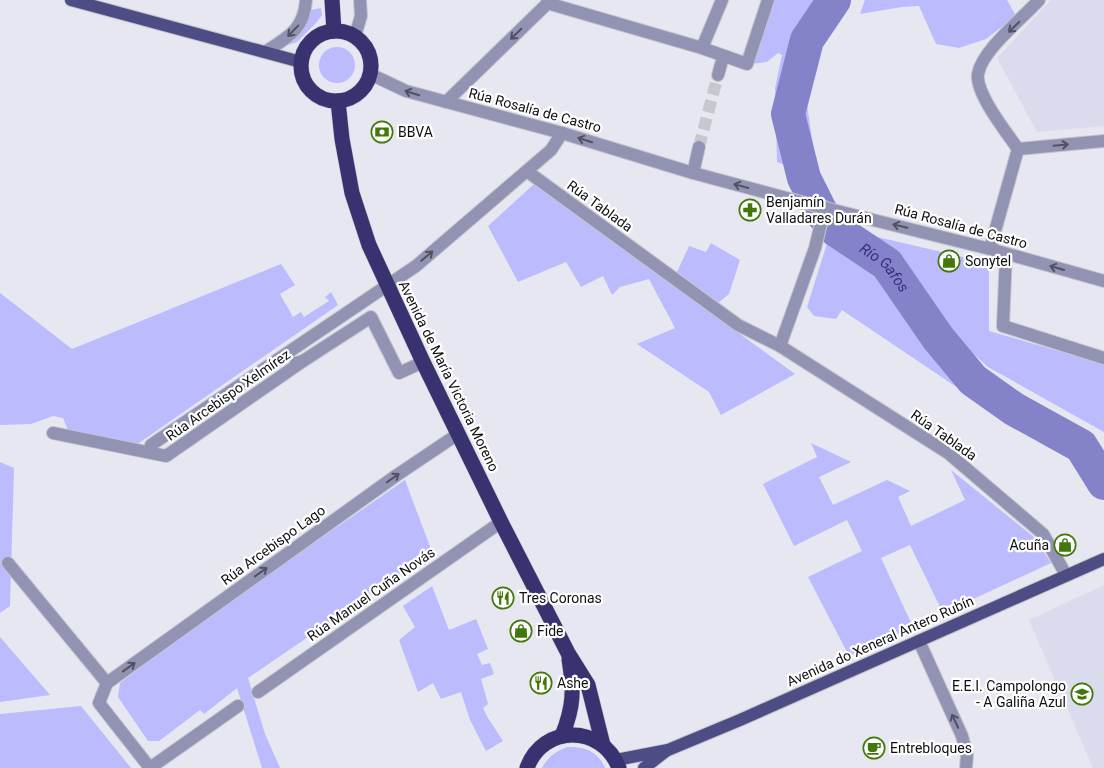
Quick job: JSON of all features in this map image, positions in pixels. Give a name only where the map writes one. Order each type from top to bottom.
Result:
[{"type":"highway","points":[[332,0],[334,31]]},
{"type":"highway","points":[[334,31],[345,32],[355,36],[363,44],[371,64],[366,84],[358,93],[338,101],[328,100],[319,96],[311,90],[303,77],[301,62],[303,52],[315,37],[324,33],[334,31]]},
{"type":"highway","name":"Avenida de María Victoria Moreno","points":[[338,101],[342,139],[352,193],[369,245],[423,362],[501,522],[568,653],[588,685],[603,745]]},
{"type":"highway","name":"Avenida de María Victoria Moreno","points":[[562,736],[573,698],[573,684],[568,653]]},
{"type":"highway","points":[[526,768],[538,749],[549,741],[562,736],[576,735],[590,738],[603,745],[617,764]]},
{"type":"main road","points":[[71,0],[301,62]]},
{"type":"main road","name":"Avenida do Xeneral Antero Rubín","points":[[617,764],[668,750],[1104,559]]},
{"type":"main road","name":"Avenida do Xeneral Antero Rubín","points":[[644,768],[668,750]]},
{"type":"street","points":[[265,52],[291,34],[303,20],[306,0]]},
{"type":"street","points":[[355,36],[361,16],[360,0]]},
{"type":"street","points":[[702,48],[722,0]]},
{"type":"street","points":[[446,102],[549,2],[702,48],[747,64],[768,0]]},
{"type":"street","points":[[1018,149],[998,122],[983,95],[978,75],[988,52],[1039,0]]},
{"type":"street","points":[[718,75],[723,57]]},
{"type":"street","name":"Rúa Rosalía de Castro","points":[[370,74],[406,91],[562,133],[693,173],[990,249],[1104,282]]},
{"type":"street","name":"Rúa Arcebispo Xelmírez","points":[[152,445],[416,266],[528,172],[551,150],[562,133]]},
{"type":"street","points":[[1018,149],[1104,141]]},
{"type":"street","points":[[693,173],[700,147]]},
{"type":"street","points":[[990,249],[1018,149]]},
{"type":"street","name":"Rúa Tablada","points":[[528,172],[738,325],[780,346],[948,452],[1043,534],[1066,575]]},
{"type":"street","points":[[780,346],[815,248],[825,208]]},
{"type":"street","points":[[1006,254],[1003,326],[1104,358]]},
{"type":"street","name":"Rúa Arcebispo Xelmírez","points":[[53,433],[166,456],[303,361],[371,317],[399,373],[423,362]]},
{"type":"street","name":"Rúa Arcebispo Xelmírez","points":[[266,368],[303,361]]},
{"type":"street","name":"Rúa Arcebispo Lago","points":[[107,683],[397,475],[458,434]]},
{"type":"street","name":"Rúa Manuel Cuña Novás","points":[[258,692],[501,522]]},
{"type":"street","points":[[8,563],[107,683],[99,703],[150,768],[238,706]]},
{"type":"street","points":[[919,641],[962,736],[967,755],[966,768]]},
{"type":"shaded area","points":[[772,0],[843,0],[822,32],[805,92],[818,178],[777,162],[775,88],[782,55],[778,53],[767,62],[751,64]]},
{"type":"shaded area","points":[[828,0],[841,0],[807,40]]},
{"type":"shaded area","points":[[865,0],[1007,0],[1016,16],[986,39],[959,48],[936,44],[919,6],[860,14]]},
{"type":"shaded area","points":[[1051,0],[1104,0],[1104,126],[1037,132],[997,58]]},
{"type":"shaded area","points":[[321,8],[322,15],[317,22],[297,42],[288,45],[303,30],[311,10]]},
{"type":"shaded area","points":[[337,47],[344,48],[350,52],[354,58],[354,72],[350,78],[344,82],[337,83],[330,82],[324,78],[320,72],[319,65],[320,58],[324,52],[330,48]]},
{"type":"shaded area","points":[[534,184],[795,374],[721,415],[709,392],[637,344],[675,328],[649,279],[620,287],[612,295],[603,276],[581,287],[566,262],[518,282],[488,226]]},
{"type":"shaded area","points":[[836,230],[887,264],[938,338],[973,380],[1014,409],[1007,421],[842,310],[836,319],[814,316],[807,307],[830,234]]},
{"type":"shaded area","points":[[856,232],[989,263],[989,331],[1104,364],[1104,432],[988,367],[955,337],[902,260]]},
{"type":"shaded area","points":[[711,243],[740,260],[729,294],[718,303],[677,272],[689,246],[706,252]]},
{"type":"shaded area","points":[[281,264],[295,285],[280,294],[293,317],[301,312],[304,317],[329,301],[325,297],[331,292],[338,305],[136,445],[68,430],[63,418],[53,416],[31,424],[0,425],[0,293],[72,349]]},
{"type":"shaded area","points":[[811,443],[851,462],[819,477],[833,505],[887,480],[910,491],[898,497],[911,526],[965,500],[951,470],[1035,538],[1051,563],[943,613],[910,545],[881,558],[913,627],[849,656],[808,577],[862,551],[847,520],[794,546],[763,484],[817,457]]},
{"type":"shaded area","points":[[0,462],[14,468],[10,606],[0,613]]},
{"type":"shaded area","points":[[405,480],[432,552],[248,678],[265,734],[280,768],[262,768],[237,688],[204,714],[200,710],[159,741],[148,741],[118,697],[120,683],[211,614]]},
{"type":"shaded area","name":"E.E.I. Campolongo - A Galiña Azul","points":[[1104,585],[1104,768],[1093,768],[1029,620]]},
{"type":"shaded area","points":[[432,586],[449,630],[476,619],[488,649],[477,654],[482,665],[490,663],[494,674],[481,679],[488,704],[483,708],[503,741],[486,751],[470,720],[461,692],[441,699],[433,683],[418,692],[399,640],[415,627],[403,606]]},
{"type":"shaded area","points":[[0,637],[50,695],[0,702]]},
{"type":"shaded area","points":[[81,706],[131,768],[0,768],[0,714]]},
{"type":"shaded area","points":[[567,747],[579,747],[590,751],[598,757],[605,768],[542,768],[552,755]]},
{"type":"waterway","name":"Río Gafos","points":[[834,0],[807,40],[788,114],[804,178],[821,212],[836,230],[887,264],[938,338],[973,380],[1014,409],[1081,446],[1104,483]]},
{"type":"tunnel","points":[[699,147],[718,75]]},
{"type":"place","name":"BBVA","points":[[382,132]]},
{"type":"place","name":"Benjamín Valladares Durán","points":[[750,210]]},
{"type":"place","name":"Sonytel","points":[[949,261]]},
{"type":"place","name":"Acuña","points":[[1065,545]]},
{"type":"place","name":"Tres Coronas","points":[[503,598]]},
{"type":"place","name":"Fide","points":[[521,631]]},
{"type":"place","name":"Ashe","points":[[541,683]]},
{"type":"place","name":"E.E.I. Campolongo - A Galiña Azul","points":[[1082,694]]},
{"type":"place","name":"Entrebloques","points":[[874,748]]}]
